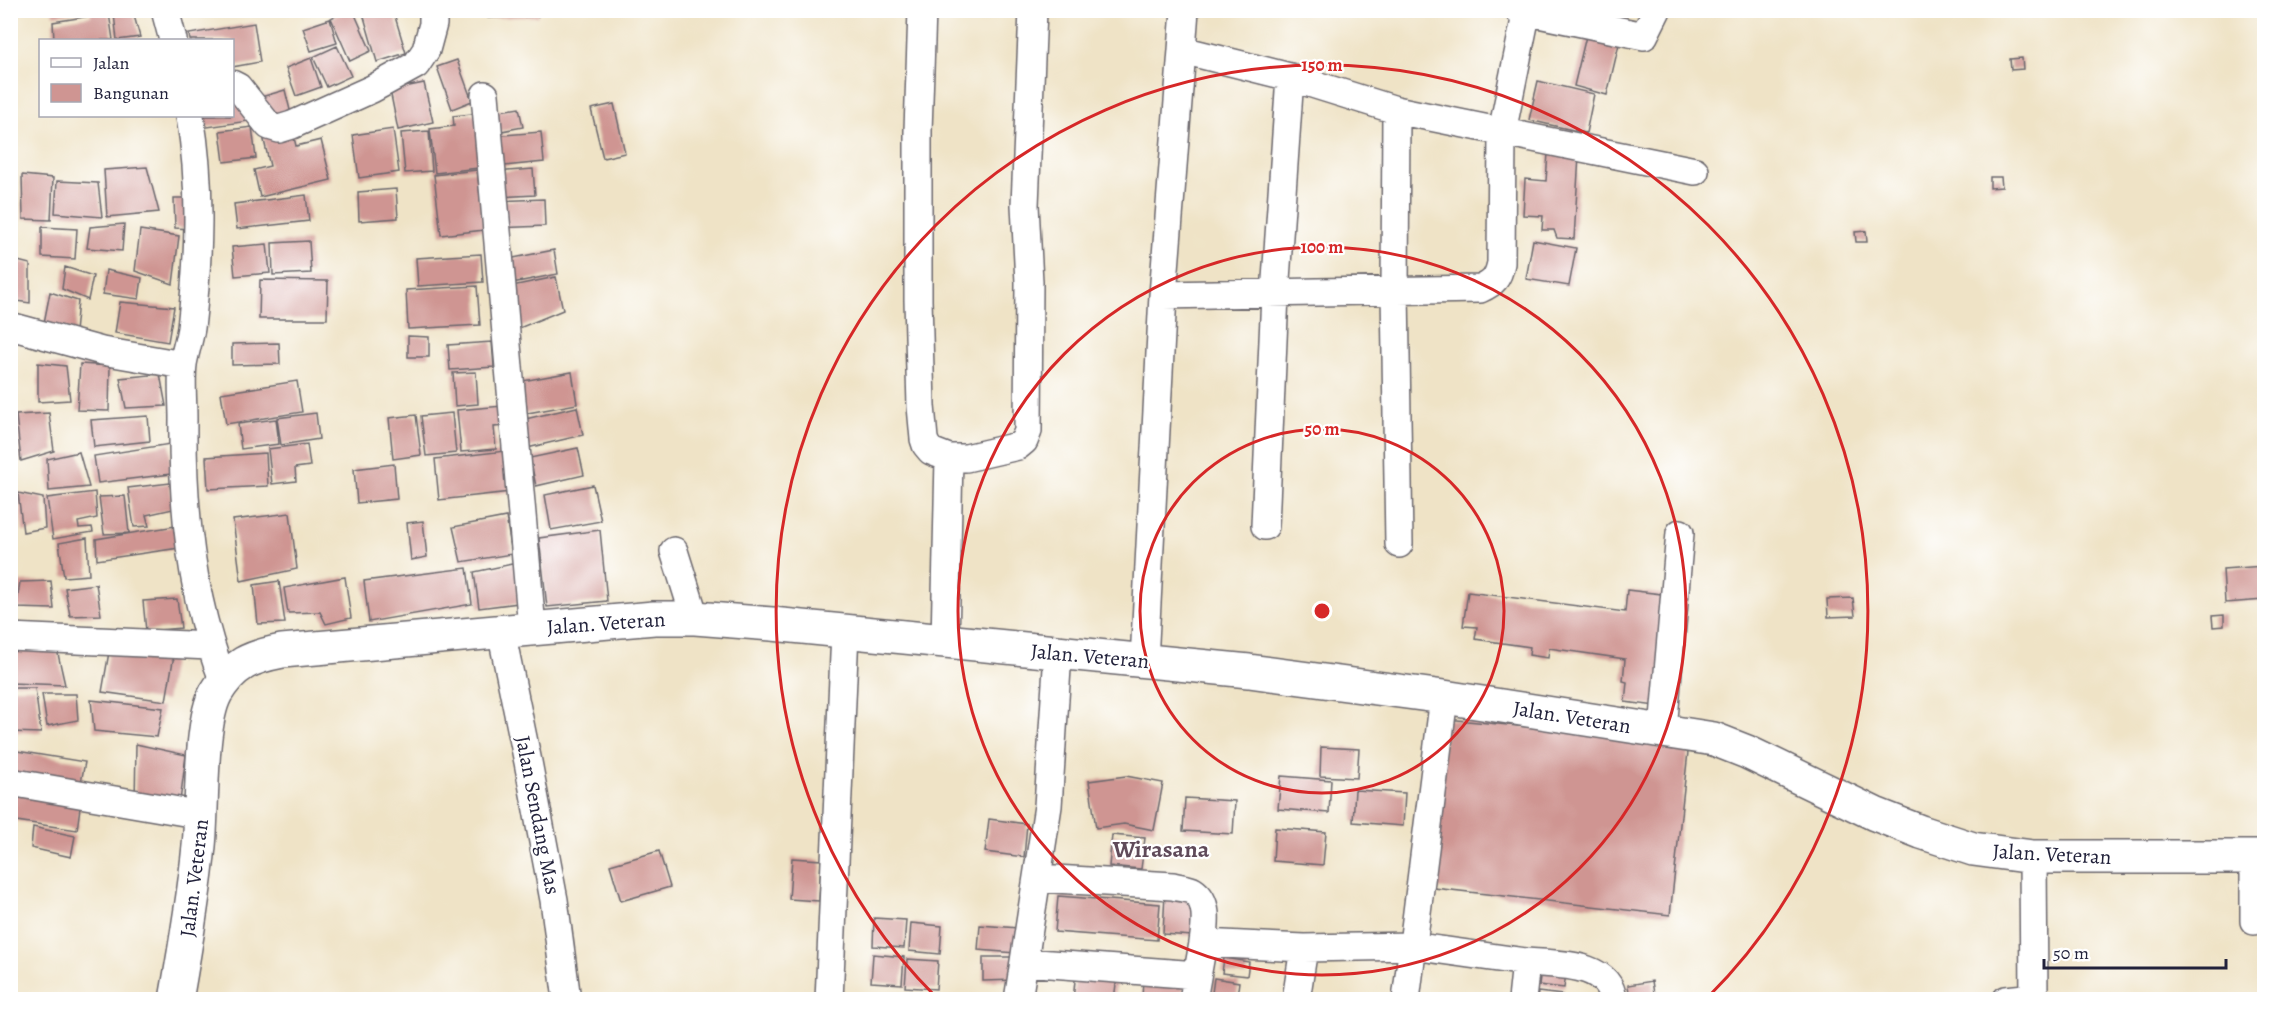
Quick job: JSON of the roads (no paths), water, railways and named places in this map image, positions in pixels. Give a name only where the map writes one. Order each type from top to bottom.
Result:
[{"type":"street","points":[[165,10],[173,39]]},
{"type":"street","points":[[234,85],[269,126],[279,129],[372,89],[416,65],[426,50],[433,24],[433,10]]},
{"type":"street","points":[[922,10],[918,131],[918,300],[921,406],[926,445],[931,451],[949,458],[966,458],[1018,446],[1024,441],[1028,431],[1029,282],[1025,205],[1033,10]]},
{"type":"street","points":[[1144,661],[1163,295],[1185,10]]},
{"type":"street","points":[[1163,295],[1480,289],[1490,285],[1498,277],[1501,263],[1502,132],[1524,11],[1644,36],[1657,10]]},
{"type":"street","points":[[1182,50],[1290,77],[1396,110],[1695,171]]},
{"type":"street","points":[[1265,526],[1275,294],[1290,77]]},
{"type":"street","name":"Jalan Sendang Mas","points":[[484,94],[516,630],[528,762],[554,900],[567,999]]},
{"type":"street","points":[[1396,110],[1395,291],[1399,544]]},
{"type":"street","points":[[190,117],[198,184],[199,244],[190,331],[183,366],[183,452],[197,598],[210,646],[224,682]]},
{"type":"street","points":[[10,326],[102,351],[183,366]]},
{"type":"street","points":[[945,642],[949,458]]},
{"type":"street","points":[[1663,730],[1680,534]]},
{"type":"street","points":[[674,551],[695,618]]},
{"type":"street","name":"Jalan. Veteran","points":[[176,999],[192,908],[202,815],[207,728],[215,695],[233,669],[248,660],[282,651],[644,619],[695,618],[1249,671],[1444,697],[1714,739],[1921,832],[1973,849],[2033,857],[2259,857]]},
{"type":"street","points":[[829,999],[845,632]]},
{"type":"street","points":[[10,637],[210,646]]},
{"type":"street","points":[[1018,999],[1048,806],[1058,653]]},
{"type":"street","points":[[1406,999],[1444,697]]},
{"type":"street","points":[[10,782],[202,815]]},
{"type":"street","points":[[2006,999],[2034,998],[2033,857]]},
{"type":"street","points":[[2254,921],[2259,857]]},
{"type":"street","points":[[1024,962],[1195,987],[1203,943],[1206,919],[1203,902],[1193,891],[1173,886],[1038,878]]},
{"type":"street","points":[[1203,943],[1304,948],[1412,946],[1595,971],[1608,984],[1613,999]]},
{"type":"street","points":[[1296,999],[1304,948]]},
{"type":"street","points":[[1522,999],[1526,962]]},
{"type":"district","name":"Wirasana","points":[[1161,849]]}]
